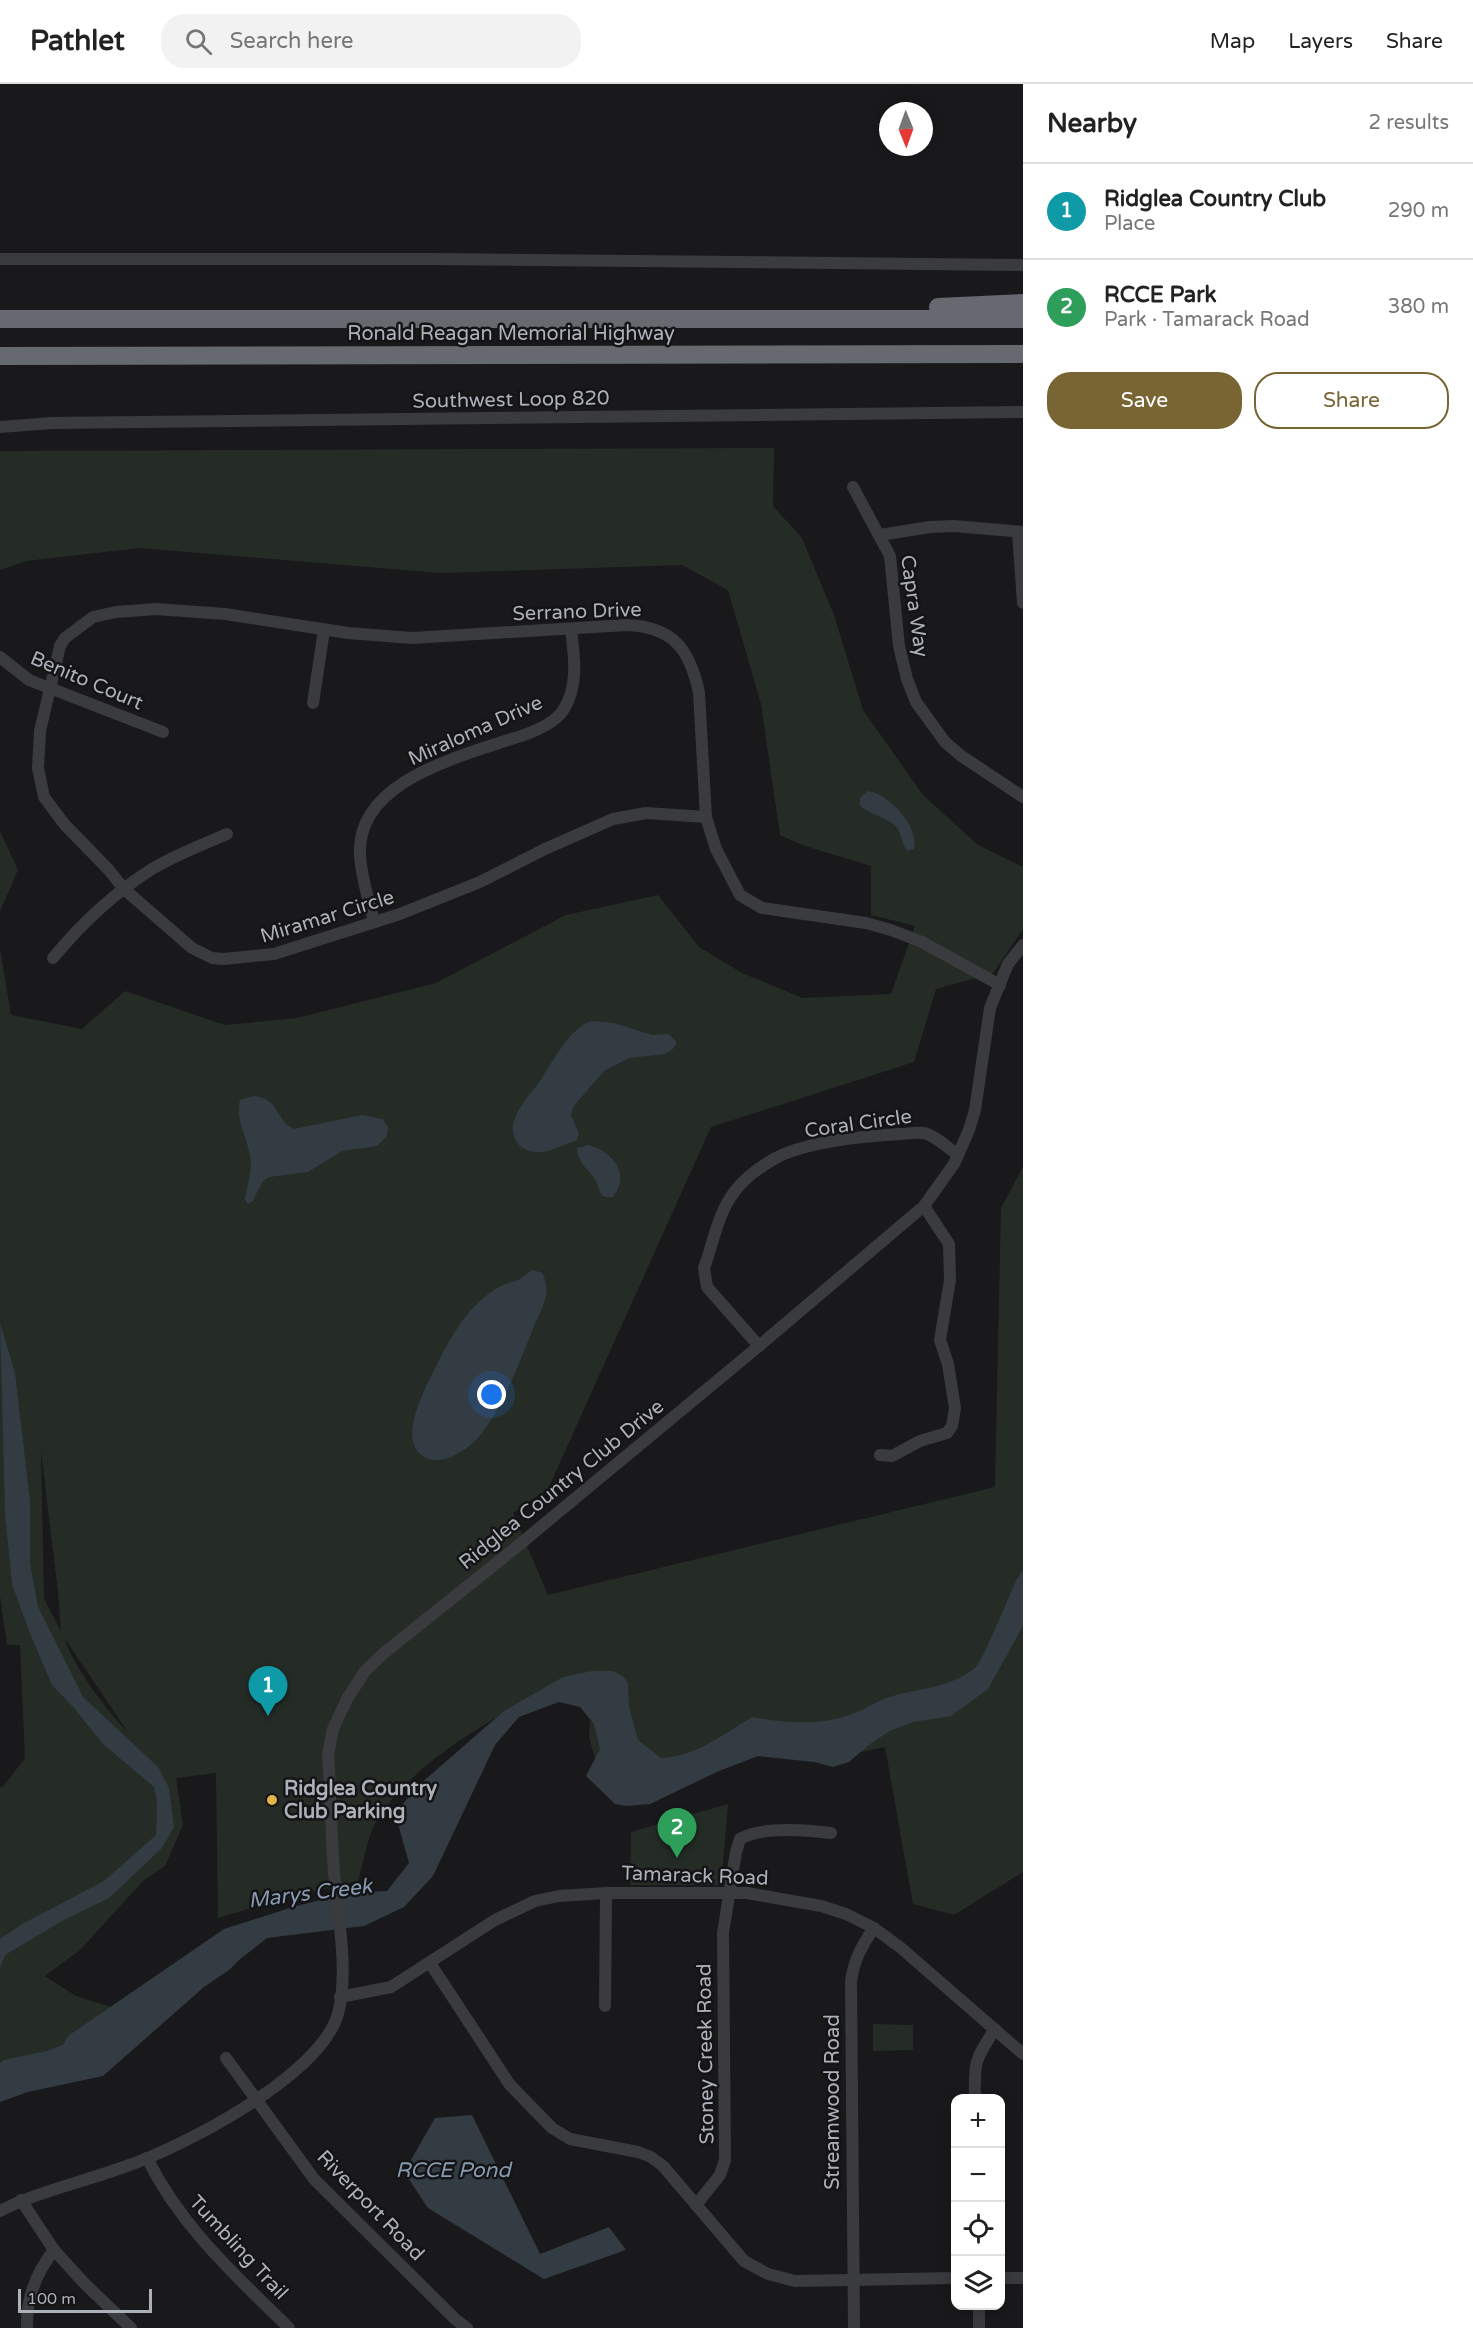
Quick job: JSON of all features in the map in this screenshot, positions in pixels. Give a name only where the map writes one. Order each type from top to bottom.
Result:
[{"type":"highway","points":[[739,319],[756,309],[900,309],[1023,303]]},
{"type":"highway","name":"Ronald Reagan Memorial Highway","points":[[0,319],[1023,319]]},
{"type":"highway","name":"Ronald Reagan Memorial Highway","points":[[0,356],[1023,354]]},
{"type":"street","points":[[0,259],[432,259],[1023,265]]},
{"type":"street","name":"Southwest Loop 820","points":[[0,427],[52,423],[1023,412]]},
{"type":"street","name":"Capra Way","points":[[853,487],[890,556],[899,646],[907,679],[916,702],[945,741],[960,755],[1023,797]]},
{"type":"street","points":[[880,535],[942,526],[1021,532],[1023,603]]},
{"type":"street","name":"Serrano Drive","points":[[50,688],[60,646],[65,638],[93,617],[116,612],[182,610],[225,614],[324,630],[411,638],[571,628],[647,626],[667,636],[683,650],[690,662],[699,693],[706,817],[716,849],[740,895],[762,908],[866,923],[891,930],[922,942],[1000,985]]},
{"type":"street","name":"Miraloma Drive","points":[[374,922],[360,854],[365,823],[373,809],[386,795],[420,774],[453,759],[521,736],[551,721],[563,710],[573,683],[575,664],[571,628]]},
{"type":"street","points":[[313,704],[324,630]]},
{"type":"street","name":"Benito Court","points":[[0,657],[29,680],[163,732]]},
{"type":"street","name":"Miramar Circle","points":[[50,688],[40,731],[38,768],[44,797],[65,825],[124,889],[192,948],[212,957],[224,959],[274,954],[423,906],[480,882],[544,849],[613,819],[646,813],[706,817]]},
{"type":"street","points":[[53,958],[78,928],[153,868],[227,834]]},
{"type":"street","name":"Ridglea Country Club Drive","points":[[0,2211],[41,2192],[125,2167],[201,2133],[280,2084],[316,2050],[334,2024],[340,1996],[342,1947],[333,1861],[328,1755],[329,1742],[346,1699],[365,1671],[759,1346],[924,1206],[958,1155],[969,1130],[975,1110],[990,1008],[1008,964],[1023,945]]},
{"type":"street","name":"Coral Circle","points":[[759,1346],[707,1287],[704,1276],[704,1268],[725,1208],[733,1193],[746,1179],[774,1159],[798,1150],[820,1144],[882,1135],[922,1133],[958,1155]]},
{"type":"street","points":[[880,1455],[892,1456],[920,1441],[947,1433],[952,1426],[956,1408],[948,1364],[940,1340],[950,1280],[949,1244],[924,1206]]},
{"type":"street","name":"Stoney Creek Road","points":[[696,2205],[720,2175],[725,2160],[723,1933],[740,1839],[748,1834],[790,1831],[831,1833]]},
{"type":"street","points":[[605,2006],[606,1893]]},
{"type":"street","name":"Tamarack Road","points":[[340,1996],[391,1987],[513,1910],[559,1896],[606,1893],[747,1893],[821,1906],[846,1914],[874,1928],[901,1948],[1023,2054]]},
{"type":"street","name":"Streamwood Road","points":[[854,2328],[851,1981],[861,1945],[874,1928]]},
{"type":"street","points":[[430,1963],[510,2085],[552,2128],[570,2139],[651,2157],[663,2166],[744,2261],[768,2274],[795,2281],[951,2278]]},
{"type":"street","points":[[975,2094],[974,2067],[977,2056],[995,2029]]},
{"type":"street","points":[[226,2058],[257,2100]]},
{"type":"street","name":"Riverport Road","points":[[257,2100],[314,2179],[455,2319],[467,2328]]},
{"type":"street","name":"Tumbling Trail","points":[[147,2158],[176,2208],[211,2252],[290,2328]]},
{"type":"street","points":[[21,2200],[54,2250],[85,2284],[131,2328]]},
{"type":"street","points":[[27,2328],[29,2300],[35,2280],[54,2250]]},
{"type":"street","points":[[1005,2278],[1023,2278]]},
{"type":"street","points":[[979,2310],[979,2328]]},
{"type":"shaded area","points":[[774,448],[773,506],[802,538],[834,615],[863,710],[923,795],[978,845],[1023,867],[1023,929],[993,973],[936,989],[914,1062],[711,1127],[548,1489],[513,1513],[548,1595],[995,1487],[1001,1208],[1023,1167],[1023,1872],[954,1915],[913,1904],[885,1747],[814,1762],[806,1753],[690,1757],[600,1774],[589,1738],[591,1711],[541,1690],[452,1746],[410,1780],[377,1820],[368,1841],[358,1881],[285,1898],[218,1918],[216,1773],[176,1778],[183,1825],[165,1866],[144,1880],[80,1950],[45,1976],[76,1996],[111,2007],[103,2011],[98,2032],[0,2070],[0,1787],[3,1787],[25,1758],[20,1645],[7,1645],[0,1596],[0,949],[11,1015],[82,1029],[125,991],[225,1025],[297,1018],[436,983],[566,915],[658,895],[699,947],[742,973],[803,998],[891,994],[915,926],[871,915],[871,866],[802,845],[780,835],[761,704],[728,590],[682,565],[441,573],[140,548],[26,561],[0,570],[0,451]],"holes":[[[41,1451],[58,1592],[61,1631],[44,1599]],[[65,1639],[127,1731],[91,1687],[68,1649]]]},
{"type":"shaded area","points":[[0,831],[18,870],[0,911]]},
{"type":"shaded area","points":[[728,1804],[721,1885],[630,1885],[631,1832]]},
{"type":"shaded area","points":[[873,2024],[913,2025],[913,2050],[873,2051]]},
{"type":"water","points":[[868,791],[894,805],[901,813],[912,831],[914,849],[907,851],[894,825],[860,806],[860,798]]},
{"type":"water","points":[[590,1021],[614,1023],[652,1035],[669,1034],[677,1043],[665,1054],[629,1058],[604,1071],[573,1107],[571,1115],[579,1134],[576,1141],[550,1150],[532,1152],[519,1145],[514,1137],[514,1120],[568,1039]]},
{"type":"water","points":[[254,1096],[269,1101],[284,1121],[294,1129],[362,1115],[383,1119],[388,1128],[387,1136],[377,1146],[342,1151],[308,1172],[269,1177],[263,1181],[252,1202],[248,1204],[245,1199],[251,1162],[240,1122],[239,1108],[240,1100]]},
{"type":"water","points":[[589,1145],[598,1148],[612,1158],[617,1165],[620,1180],[613,1197],[602,1195],[579,1157],[577,1148]]},
{"type":"water","points":[[533,1270],[542,1273],[546,1284],[545,1299],[498,1409],[478,1438],[467,1448],[444,1459],[429,1459],[418,1452],[413,1442],[412,1430],[420,1402],[448,1343],[480,1301],[501,1286],[520,1279]]},
{"type":"water","points":[[0,1323],[15,1373],[30,1501],[30,1563],[38,1607],[83,1697],[158,1767],[169,1788],[174,1827],[162,1848],[109,1898],[62,1921],[5,1955],[0,1967],[0,1939],[24,1923],[104,1881],[156,1835],[157,1802],[154,1787],[103,1744],[52,1685],[12,1584],[5,1514]]},
{"type":"water","points":[[1023,1570],[1023,1626],[988,1689],[951,1716],[913,1722],[890,1731],[849,1762],[833,1767],[814,1762],[758,1756],[719,1771],[650,1804],[626,1806],[615,1804],[586,1776],[600,1749],[594,1724],[580,1707],[559,1702],[519,1717],[495,1745],[433,1876],[404,1907],[364,1926],[267,1938],[229,1970],[204,1987],[103,2076],[28,2092],[0,2102],[0,2063],[63,2045],[68,2036],[224,1929],[296,1906],[349,1893],[387,1891],[409,1863],[395,1813],[419,1785],[504,1711],[563,1677],[592,1671],[613,1671],[624,1677],[628,1683],[629,1706],[638,1740],[661,1758],[698,1749],[752,1717],[806,1722],[847,1716],[889,1697],[946,1683],[975,1668]]},
{"type":"water","name":"RCCE Pond","points":[[472,2115],[540,2254],[609,2227],[626,2250],[544,2279],[428,2208],[404,2172],[435,2118]]},
{"type":"place","name":"Ridglea Country Club","points":[[268,1716]]},
{"type":"place","name":"Ridglea Country Club Parking","points":[[272,1800]]},
{"type":"place","name":"RCCE Park","points":[[677,1858]]},
{"type":"water label","name":"Marys Creek","points":[[310,1893]]}]
